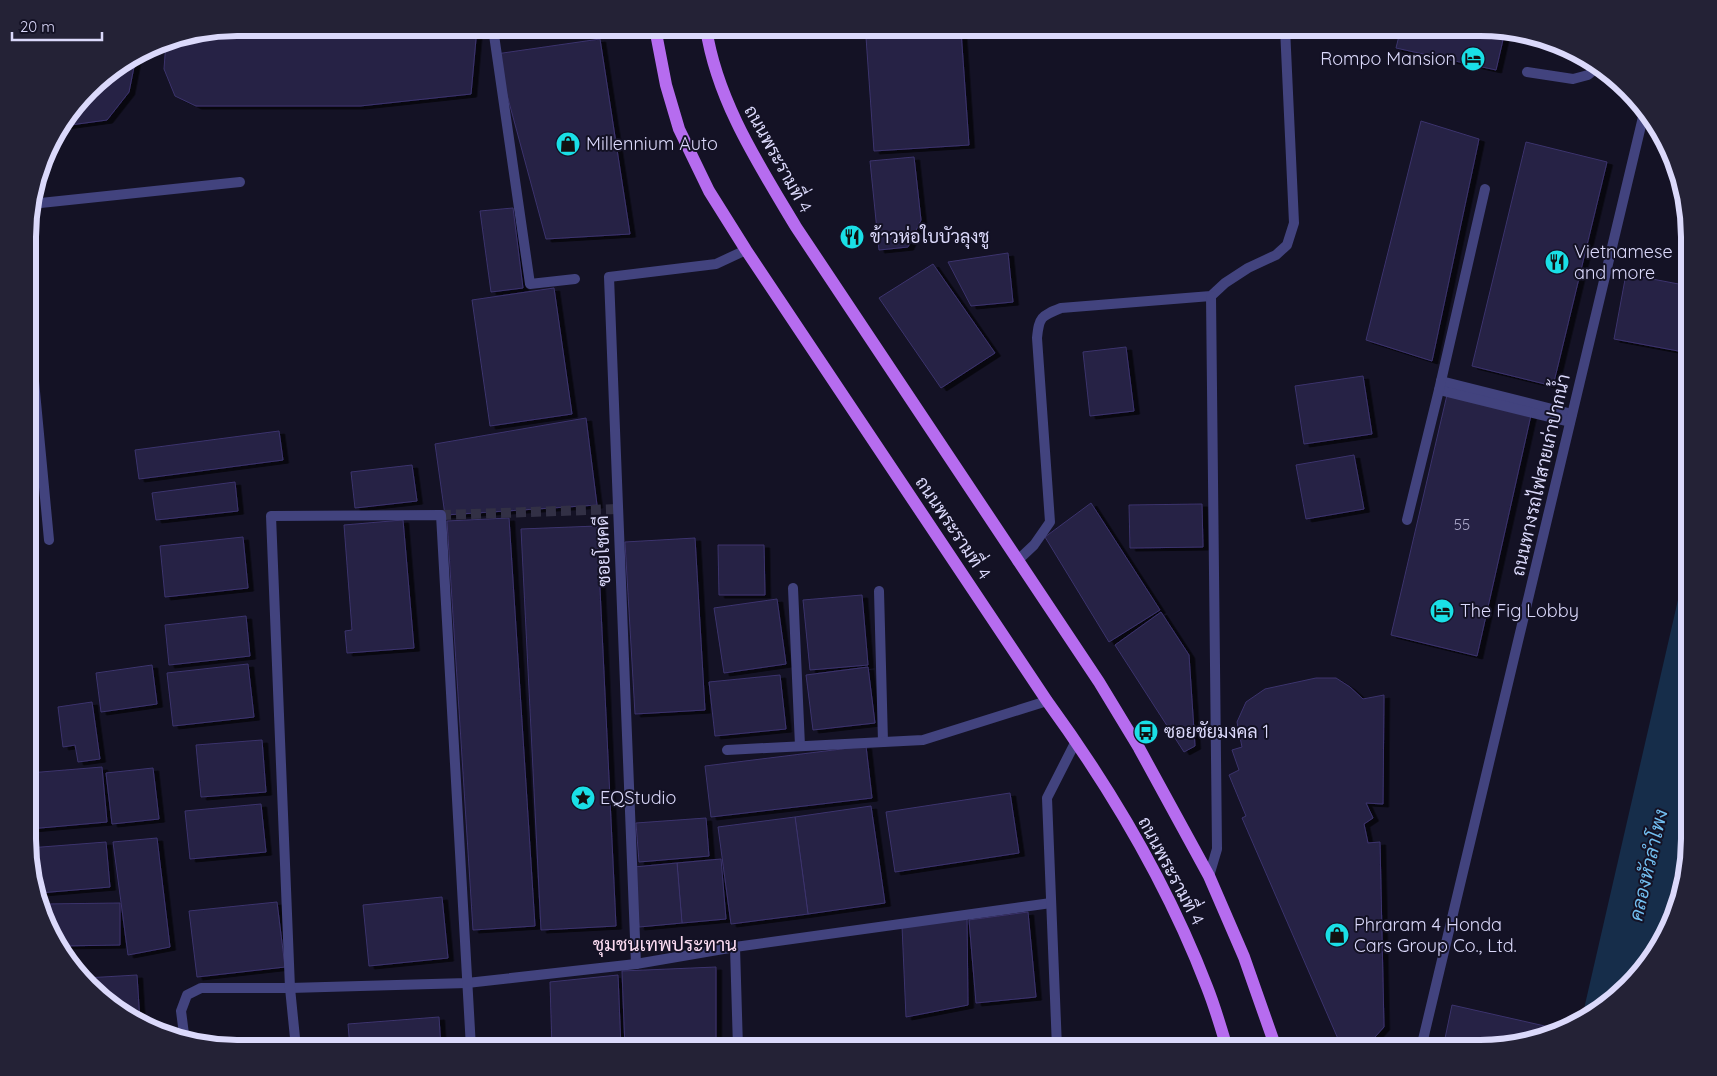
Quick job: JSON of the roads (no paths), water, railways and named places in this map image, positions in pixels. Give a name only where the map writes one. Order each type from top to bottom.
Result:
[{"type":"main road","name":"ถนนพระรามที่ 4","points":[[656,36],[666,85],[679,129],[709,191],[746,250],[1047,702],[1076,741],[1153,870],[1183,928],[1208,988],[1224,1040]]},
{"type":"main road","name":"ถนนพระรามที่ 4","points":[[707,36],[724,94],[750,151],[796,227],[1099,682],[1153,772],[1209,876],[1244,957],[1273,1040]]},
{"type":"street","points":[[494,36],[530,284],[575,279]]},
{"type":"street","points":[[1017,561],[1034,545],[1050,522],[1037,338],[1038,325],[1044,314],[1061,308],[1211,296],[1225,283],[1248,268],[1276,255],[1287,245],[1294,223],[1286,36]]},
{"type":"street","points":[[1527,72],[1573,79],[1588,75],[1593,71]]},
{"type":"street","name":"ถนนทางรถไฟสายเก่าปากน้ำ","points":[[1423,1040],[1642,119]]},
{"type":"street","points":[[39,203],[240,182]]},
{"type":"street","points":[[1406,520],[1440,385],[1485,189]]},
{"type":"street","name":"ซอยโชคดี","points":[[636,964],[609,277],[716,264],[746,250]]},
{"type":"street","points":[[1209,876],[1217,849],[1211,296]]},
{"type":"street","points":[[1440,385],[1571,418]]},
{"type":"street","points":[[36,402],[49,540]]},
{"type":"street","points":[[295,1040],[290,988],[271,516],[442,515],[471,1040]]},
{"type":"street","points":[[794,588],[800,746]]},
{"type":"street","points":[[878,591],[883,742]]},
{"type":"street","points":[[726,750],[923,740],[1047,702]]},
{"type":"street","points":[[1057,1040],[1047,798],[1076,741]]},
{"type":"street","points":[[184,1033],[181,1011],[187,995],[201,988],[290,988],[467,983],[636,964],[735,947],[1051,904]]},
{"type":"street","points":[[735,947],[738,1040]]},
{"type":"water","name":"คลองหัวลำโพง","points":[[1681,587],[1680,852],[1665,915],[1647,951],[1622,981],[1584,1011]]},
{"type":"tunnel","points":[[441,515],[618,509]]},
{"type":"place","name":"Rompo Mansion","points":[[1473,59]]},
{"type":"place","name":"Millennium Auto","points":[[568,144]]},
{"type":"place","name":"ข้าวห่อใบบัวลุงชู","points":[[852,237]]},
{"type":"place","name":"Vietnamese and more","points":[[1557,262]]},
{"type":"place","name":"The Fig Lobby","points":[[1442,611]]},
{"type":"place","name":"ซอยชัยมงคล 1","points":[[1146,732]]},
{"type":"place","name":"EQStudio","points":[[583,798]]},
{"type":"place","name":"Phraram 4 Honda Cars Group Co., Ltd.","points":[[1337,935]]},
{"type":"district","name":"ชุมชนเทพประทาน","points":[[665,944]]}]
